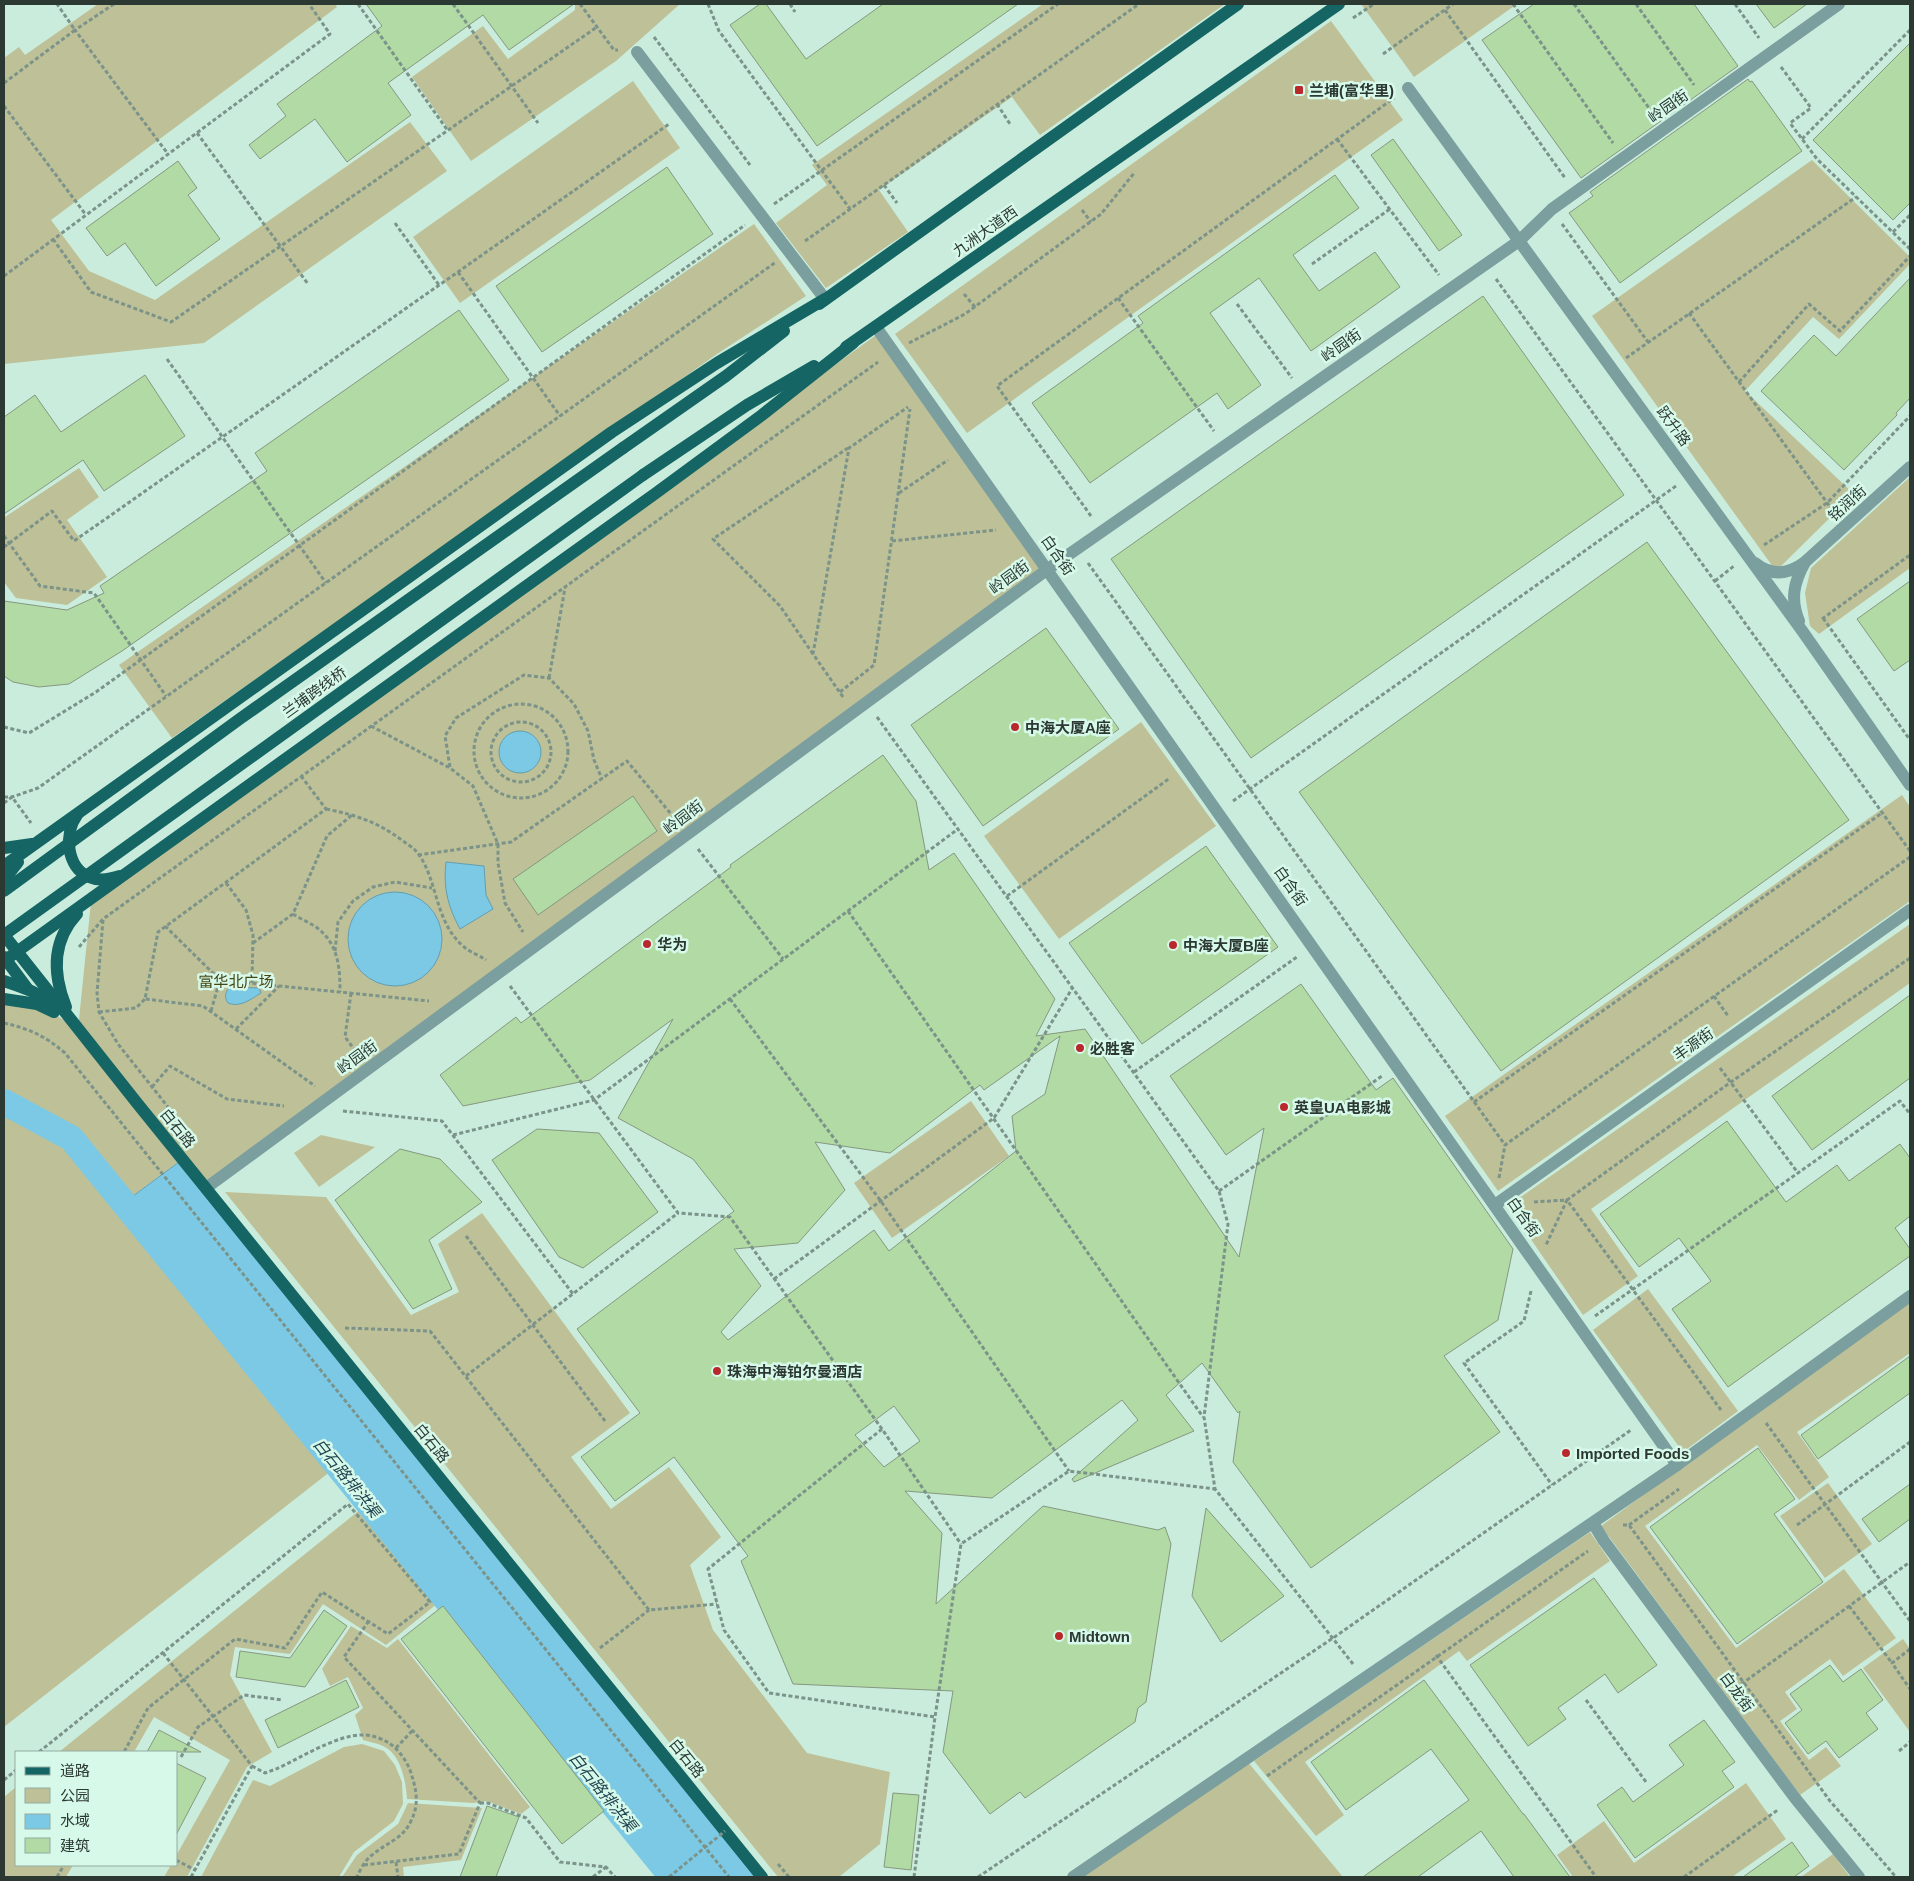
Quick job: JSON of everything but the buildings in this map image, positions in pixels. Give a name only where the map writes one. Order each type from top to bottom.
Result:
[{"type":"main road","points":[[4,866],[612,432],[717,363],[825,299],[1238,4]]},
{"type":"main road","name":"九洲大道西","points":[[643,475],[747,405],[853,343],[1338,4]]},
{"type":"main road","name":"兰埔跨线桥","points":[[4,891],[241,718],[726,376],[825,299]]},
{"type":"main road","points":[[27,988],[4,960],[127,874],[656,493],[762,415],[853,343]]},
{"type":"main road","name":"兰埔跨线桥","points":[[4,935],[643,475]]},
{"type":"main road","points":[[81,811],[73,821],[69,840],[71,856],[79,868],[89,877],[114,878],[127,874]]},
{"type":"main road","points":[[4,848],[35,844]]},
{"type":"main road","points":[[4,880],[35,844]]},
{"type":"main road","points":[[78,1029],[68,1013],[58,987],[56,965],[59,945],[64,931],[89,901]]},
{"type":"main road","points":[[4,935],[78,1029]]},
{"type":"main road","points":[[4,941],[17,952]]},
{"type":"main road","points":[[4,981],[27,988],[43,997],[78,1029]]},
{"type":"main road","points":[[4,999],[24,1000],[37,1004],[52,1011],[78,1029]]},
{"type":"main road","name":"白石路","points":[[78,1029],[762,1877]]},
{"type":"street","name":"岭园街","points":[[206,1188],[1048,569],[1519,241],[1552,209],[1574,192],[1839,4]]},
{"type":"street","points":[[637,52],[825,299]]},
{"type":"street","name":"跃升路","points":[[1408,88],[1803,632],[1910,785]]},
{"type":"street","name":"白合街","points":[[876,327],[1677,1465]]},
{"type":"street","name":"铭润街","points":[[1748,556],[1760,567],[1782,573],[1798,568],[1910,467]]},
{"type":"street","name":"铭润街","points":[[1803,632],[1793,597],[1796,578],[1806,562]]},
{"type":"street","name":"丰源街","points":[[1495,1205],[1910,910]]},
{"type":"street","points":[[1073,1877],[1677,1465],[1910,1296]]},
{"type":"street","name":"白龙街","points":[[1593,1523],[1604,1541],[1795,1798],[1859,1877]]},
{"type":"path","points":[[57,4],[168,154]]},
{"type":"path","points":[[4,83],[75,30],[114,4]]},
{"type":"path","points":[[4,276],[330,34],[309,4]]},
{"type":"path","points":[[358,4],[448,131]]},
{"type":"path","points":[[453,4],[538,123]]},
{"type":"path","points":[[580,4],[614,50],[637,52]]},
{"type":"path","points":[[708,4],[720,31],[850,209]]},
{"type":"path","points":[[790,4],[795,12]]},
{"type":"path","points":[[4,727],[29,733],[96,692],[760,214],[1058,4]]},
{"type":"path","points":[[4,804],[12,798],[38,788],[1138,4]]},
{"type":"path","points":[[1348,22],[1374,4]]},
{"type":"path","points":[[1383,54],[1453,4]]},
{"type":"path","points":[[1513,4],[1624,158]]},
{"type":"path","points":[[1574,4],[1664,129]]},
{"type":"path","points":[[1636,4],[1705,100]]},
{"type":"path","points":[[1735,4],[1811,108],[1790,123],[1818,159],[1910,249]]},
{"type":"path","points":[[1444,10],[1574,192]]},
{"type":"path","points":[[53,239],[91,292],[171,322],[281,248],[597,27]]},
{"type":"path","points":[[1802,139],[1910,30]]},
{"type":"path","points":[[654,37],[754,170]]},
{"type":"path","points":[[1102,531],[997,386],[1408,88]]},
{"type":"path","points":[[997,104],[1010,124]]},
{"type":"path","points":[[4,106],[86,215]]},
{"type":"path","points":[[4,547],[52,511],[74,541],[684,113]]},
{"type":"path","points":[[198,133],[308,284]]},
{"type":"path","points":[[1338,139],[1449,290]]},
{"type":"path","points":[[56,965],[82,944],[103,919],[371,726],[894,351],[965,314],[1102,214],[1132,174],[1140,168]]},
{"type":"path","points":[[884,185],[897,203]]},
{"type":"path","points":[[1611,368],[1856,197]]},
{"type":"path","points":[[1312,264],[1390,209]]},
{"type":"path","points":[[1552,209],[1648,342]]},
{"type":"path","points":[[1082,210],[1091,222]]},
{"type":"path","points":[[1893,232],[1910,215]]},
{"type":"path","points":[[395,223],[438,285]]},
{"type":"path","points":[[1739,382],[1809,304],[1840,331],[1910,256]]},
{"type":"path","points":[[1485,264],[1910,851]]},
{"type":"path","points":[[458,272],[560,416]]},
{"type":"path","points":[[964,294],[975,307]]},
{"type":"path","points":[[1118,298],[1224,446]]},
{"type":"path","points":[[1237,304],[1302,392]]},
{"type":"path","points":[[1689,313],[1844,527]]},
{"type":"path","points":[[167,359],[326,583]]},
{"type":"path","points":[[840,692],[874,665],[911,405],[713,539],[780,606],[814,654],[840,692],[854,712]]},
{"type":"path","points":[[1715,581],[1748,556],[1827,503],[1910,416]]},
{"type":"path","points":[[814,654],[849,448]]},
{"type":"path","points":[[898,493],[963,449]]},
{"type":"path","points":[[1218,812],[1690,476]]},
{"type":"path","points":[[892,541],[1018,528]]},
{"type":"path","points":[[4,536],[40,586],[94,593],[166,696]]},
{"type":"path","points":[[1077,548],[1505,1145]]},
{"type":"path","points":[[1803,632],[1910,554]]},
{"type":"path","points":[[549,678],[565,587]]},
{"type":"path","points":[[1823,618],[1910,740]]},
{"type":"path","points":[[450,768],[445,736],[456,718],[524,675],[549,678],[574,704],[588,731],[594,760],[602,779]]},
{"type":"path","points":[[866,702],[1219,1191],[1228,1224],[1204,1417],[1215,1489],[1364,1679]]},
{"type":"path","points":[[523,704],[538,707],[551,714],[561,725],[568,739],[569,754],[566,769],[558,782],[546,792],[531,798],[514,798],[498,794],[486,783],[477,770],[473,754],[475,737],[483,722],[494,712],[508,706],[523,704]]},
{"type":"path","points":[[514,723],[533,725],[547,737],[551,755],[548,764],[544,772],[536,778],[526,782],[516,782],[498,772],[492,763],[492,742],[497,733],[506,726],[514,723]]},
{"type":"path","points":[[371,726],[450,768],[473,786],[498,844],[498,863],[505,902],[533,947]]},
{"type":"path","points":[[418,855],[511,842],[626,761],[687,834],[783,959]]},
{"type":"path","points":[[1007,896],[1186,766]]},
{"type":"path","points":[[302,776],[326,809],[352,815],[386,828],[416,851],[427,871],[447,927],[463,946],[485,959],[500,972],[678,1213]]},
{"type":"path","points":[[4,797],[12,798]]},
{"type":"path","points":[[99,1012],[136,1008],[145,999],[158,932],[326,809]]},
{"type":"path","points":[[1474,1102],[1882,813]]},
{"type":"path","points":[[253,943],[293,914],[327,836],[352,815]]},
{"type":"path","points":[[453,1135],[594,1100],[958,829]]},
{"type":"path","points":[[1495,1205],[1505,1145],[1910,857]]},
{"type":"path","points":[[340,992],[340,973],[335,951],[338,922],[353,901],[373,887],[395,882],[432,888]]},
{"type":"path","points":[[226,883],[246,910],[253,935],[252,983]]},
{"type":"path","points":[[848,911],[1204,1417]]},
{"type":"path","points":[[293,914],[323,932],[335,951]]},
{"type":"path","points":[[103,919],[97,993],[99,1012],[118,1044],[199,1146]]},
{"type":"path","points":[[166,926],[220,980],[457,1003]]},
{"type":"path","points":[[1134,1072],[1313,946]]},
{"type":"path","points":[[1552,1485],[1464,1363],[1524,1322],[1536,1264],[1567,1200],[1731,1082],[1910,958]]},
{"type":"path","points":[[211,1011],[220,980]]},
{"type":"path","points":[[236,1029],[279,986]]},
{"type":"path","points":[[774,1279],[994,1118],[1073,987]]},
{"type":"path","points":[[351,993],[345,1037],[368,1068]]},
{"type":"path","points":[[1714,996],[1739,1032]]},
{"type":"path","points":[[145,999],[203,1006],[329,1097]]},
{"type":"path","points":[[730,999],[880,1200],[1069,1471]]},
{"type":"path","points":[[4,1023],[47,1038],[65,1053],[729,1877]]},
{"type":"path","points":[[1709,1053],[1798,1173]]},
{"type":"path","points":[[137,1103],[170,1066],[227,1099],[442,1121],[573,1294]]},
{"type":"path","points":[[1219,1191],[1397,1066]]},
{"type":"path","points":[[1580,1326],[1900,1101],[1910,1114]]},
{"type":"path","points":[[1531,1202],[1567,1200]]},
{"type":"path","points":[[1567,1200],[1732,1425]]},
{"type":"path","points":[[466,1376],[678,1213],[730,1218],[882,1429],[961,1544],[935,1717],[914,1877]]},
{"type":"path","points":[[466,1236],[605,1421]]},
{"type":"path","points":[[339,1320],[352,1336]]},
{"type":"path","points":[[345,1328],[430,1331],[649,1610]]},
{"type":"path","points":[[1755,1409],[1910,1621]]},
{"type":"path","points":[[978,1877],[1332,1638],[1646,1420]]},
{"type":"path","points":[[882,1429],[708,1569],[724,1630],[769,1693],[935,1717]]},
{"type":"path","points":[[1797,1525],[1910,1442]]},
{"type":"path","points":[[961,1544],[1069,1471],[1215,1489]]},
{"type":"path","points":[[40,1751],[348,1504],[430,1602],[388,1634],[322,1592],[285,1648],[236,1639],[148,1708],[125,1751]]},
{"type":"path","points":[[1593,1523],[1629,1525],[1830,1801],[1896,1877]]},
{"type":"path","points":[[1267,1776],[1604,1541]]},
{"type":"path","points":[[1721,1698],[1910,1562]]},
{"type":"path","points":[[586,1659],[649,1610],[717,1604]]},
{"type":"path","points":[[1849,1606],[1910,1689]]},
{"type":"path","points":[[368,1622],[344,1657],[480,1803],[488,1803],[526,1818],[560,1862],[606,1867],[615,1877]]},
{"type":"path","points":[[596,1638],[608,1654]]},
{"type":"path","points":[[1424,1638],[1596,1877]]},
{"type":"path","points":[[1892,1663],[1910,1649]]},
{"type":"path","points":[[163,1653],[252,1766],[265,1772],[276,1769],[347,1736],[366,1734],[381,1738],[396,1748],[408,1765],[415,1785],[417,1803],[406,1832],[370,1856],[357,1877]]},
{"type":"path","points":[[181,1757],[198,1728],[244,1694],[283,1700]]},
{"type":"path","points":[[1586,1700],[1646,1782]]},
{"type":"path","points":[[396,1748],[412,1731]]},
{"type":"path","points":[[1899,1750],[1910,1742]]},
{"type":"path","points":[[190,1877],[252,1766]]},
{"type":"path","points":[[4,1780],[15,1771]]},
{"type":"path","points":[[1684,1877],[1795,1798]]},
{"type":"path","points":[[364,1865],[459,1854],[480,1803]]},
{"type":"path","points":[[669,1877],[725,1831]]},
{"type":"path","points":[[178,1861],[195,1870]]},
{"type":"path","points":[[396,1862],[398,1877]]},
{"type":"path","points":[[776,1862],[789,1877]]},
{"type":"path","points":[[57,1877],[63,1866]]},
{"type":"path","points":[[593,1877],[606,1867]]},
{"type":"green space","points":[[98,4],[335,4],[337,7],[51,220],[89,271],[155,300],[410,122],[447,171],[204,343],[4,364],[4,58],[19,47],[25,55]]},
{"type":"green space","points":[[575,4],[680,4],[616,61],[471,161],[412,77],[483,26],[508,59],[575,10]]},
{"type":"green space","points":[[1043,4],[1225,4],[1040,135],[1012,97],[879,190],[908,232],[826,288],[776,223],[827,185],[812,165]]},
{"type":"green space","points":[[1361,4],[1517,4],[1414,77]]},
{"type":"green space","points":[[1331,21],[1403,120],[967,433],[895,334]]},
{"type":"green space","points":[[633,81],[680,148],[460,303],[413,237]]},
{"type":"green space","points":[[1812,160],[1910,257],[1910,264],[1839,339],[1813,317],[1745,391],[1854,494],[1776,571],[1592,316]]},
{"type":"green space","points":[[754,224],[806,296],[717,354],[172,738],[119,665]]},
{"type":"green space","name":"富华北广场","points":[[879,333],[1046,569],[206,1187],[78,1029],[91,902]]},
{"type":"green space","points":[[79,468],[99,497],[67,520],[107,577],[67,605],[16,598],[4,582],[4,515],[5,517]]},
{"type":"green space","points":[[1910,477],[1910,568],[1819,634],[1810,626],[1805,593],[1811,568]]},
{"type":"green space","points":[[1141,722],[1216,826],[1059,939],[984,836]]},
{"type":"green space","points":[[1902,795],[1910,807],[1910,901],[1498,1191],[1445,1116]]},
{"type":"green space","points":[[1910,924],[1910,983],[1591,1209],[1638,1276],[1583,1315],[1508,1206]]},
{"type":"green space","points":[[4,996],[43,1007],[78,1029],[181,1160],[123,1203],[336,1467],[4,1727]]},
{"type":"green space","points":[[971,1101],[1009,1156],[892,1238],[854,1183]]},
{"type":"green space","points":[[321,1135],[375,1147],[319,1187],[294,1153]]},
{"type":"green space","points":[[225,1192],[326,1197],[411,1315],[459,1292],[438,1244],[482,1213],[630,1413],[571,1457],[611,1509],[669,1467],[721,1537],[690,1565],[713,1630],[807,1753],[890,1772],[880,1844],[839,1877],[778,1877]]},
{"type":"green space","points":[[1648,1289],[1738,1411],[1683,1452],[1593,1330]]},
{"type":"green space","points":[[1910,1300],[1910,1353],[1797,1432],[1829,1477],[1799,1500],[1757,1445],[1645,1526],[1736,1648],[1844,1569],[1896,1638],[1843,1676],[1830,1659],[1785,1692],[1797,1709],[1780,1721],[1809,1760],[1826,1747],[1841,1766],[1800,1795],[1601,1526]]},
{"type":"green space","points":[[1828,1483],[1872,1544],[1825,1578],[1780,1516]]},
{"type":"green space","points":[[361,1509],[438,1603],[386,1645],[323,1604],[290,1654],[235,1647],[230,1675],[272,1752],[247,1767],[187,1877],[164,1877],[170,1866],[178,1866],[178,1852],[230,1760],[154,1717],[135,1751],[60,1751]]},
{"type":"green space","points":[[1590,1532],[1610,1561],[1467,1661],[1459,1651],[1305,1762],[1344,1815],[1316,1836],[1254,1761]]},
{"type":"green space","points":[[351,1626],[387,1648],[398,1639],[530,1807],[521,1814],[487,1801],[473,1803],[407,1799],[404,1777],[394,1755],[383,1746],[363,1740],[355,1715],[363,1708],[348,1677],[330,1686],[322,1669]]},
{"type":"green space","points":[[1903,1639],[1910,1649],[1910,1732],[1863,1668]]},
{"type":"green space","points":[[362,1744],[384,1751],[395,1765],[402,1782],[403,1804],[394,1821],[354,1852],[339,1877],[201,1877],[253,1780],[270,1786],[344,1747]]},
{"type":"green space","points":[[1247,1761],[1343,1877],[1077,1877]]},
{"type":"green space","points":[[1746,1783],[1786,1839],[1732,1877],[1573,1877],[1557,1855],[1604,1821],[1634,1863]]},
{"type":"green space","points":[[15,1788],[15,1866],[72,1866],[66,1877],[4,1877],[4,1797]]},
{"type":"green space","points":[[408,1803],[482,1808],[461,1860],[403,1867],[404,1877],[342,1877],[357,1855],[398,1824]]},
{"type":"green space","points":[[1833,1854],[1850,1877],[1801,1877]]},
{"type":"water","points":[[520,731],[535,737],[541,752],[535,767],[520,773],[505,767],[499,752],[505,737]]},
{"type":"water","points":[[446,862],[484,866],[486,895],[493,909],[460,929],[447,897],[445,880]]},
{"type":"water","points":[[395,892],[413,896],[428,906],[438,921],[442,939],[438,957],[428,972],[413,982],[395,986],[377,982],[362,972],[352,957],[348,939],[352,921],[362,906],[377,896]]},
{"type":"water","points":[[230,987],[259,988],[261,993],[245,1002],[232,1004],[228,1003],[226,997]]},
{"type":"water","points":[[183,1159],[763,1877],[673,1877],[125,1202]]},
{"type":"waterway","name":"白石路排洪渠","points":[[4,1102],[71,1138],[672,1877]]},
{"type":"place","name":"兰埔(富华里)","points":[[1299,90]]},
{"type":"place","name":"中海大厦A座","points":[[1015,727]]},
{"type":"place","name":"华为","points":[[647,944]]},
{"type":"place","name":"中海大厦B座","points":[[1173,945]]},
{"type":"place","name":"必胜客","points":[[1080,1048]]},
{"type":"place","name":"英皇UA电影城","points":[[1284,1107]]},
{"type":"place","name":"珠海中海铂尔曼酒店","points":[[717,1371]]},
{"type":"place","name":"Imported Foods","points":[[1566,1453]]},
{"type":"place","name":"Midtown","points":[[1059,1636]]}]
